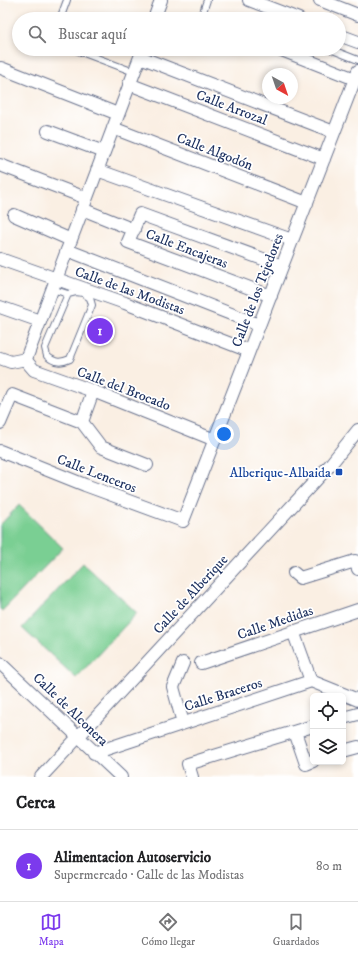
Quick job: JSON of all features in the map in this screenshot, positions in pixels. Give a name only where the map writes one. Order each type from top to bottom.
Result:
[{"type":"street","points":[[157,12],[161,0]]},
{"type":"street","points":[[249,0],[280,12]]},
{"type":"street","points":[[320,0],[358,15]]},
{"type":"street","points":[[346,38],[358,42]]},
{"type":"street","points":[[0,358],[11,362],[26,359],[140,56]]},
{"type":"street","name":"Calle Arrozal","points":[[148,56],[334,132]]},
{"type":"street","points":[[300,56],[356,75]]},
{"type":"street","points":[[1,68],[118,114]]},
{"type":"street","name":"Calle de los Tejedores","points":[[183,521],[356,75]]},
{"type":"street","name":"Calle Arrozal","points":[[130,84],[324,159]]},
{"type":"street","name":"Calle Algodón","points":[[113,128],[307,203]]},
{"type":"street","points":[[48,131],[104,152]]},
{"type":"street","points":[[0,165],[84,204],[134,230]]},
{"type":"street","points":[[97,170],[292,240]]},
{"type":"street","name":"Calle Encajeras","points":[[271,296],[128,242],[140,214],[282,266]]},
{"type":"street","name":"Calle de las Modistas","points":[[14,215],[69,245],[259,325]]},
{"type":"street","name":"Calle de las Modistas","points":[[0,259],[54,283],[249,351]]},
{"type":"street","points":[[0,306],[40,321]]},
{"type":"street","name":"Calle del Brocado","points":[[26,359],[34,370],[93,391],[215,440]]},
{"type":"street","points":[[82,422],[93,391]]},
{"type":"street","points":[[0,423],[12,394],[82,422],[101,447],[147,465]]},
{"type":"street","name":"Calle de Alberique","points":[[41,777],[330,464],[358,430]]},
{"type":"street","name":"Calle Lenceros","points":[[0,451],[85,485],[183,521]]},
{"type":"street","points":[[294,573],[300,578],[355,561],[358,569]]},
{"type":"street","name":"Calle Medidas","points":[[201,663],[358,610]]},
{"type":"street","points":[[293,631],[311,681],[358,700]]},
{"type":"street","points":[[183,662],[173,687],[183,723]]},
{"type":"street","name":"Calle de Alconera","points":[[0,663],[121,777]]},
{"type":"street","name":"Calle Braceros","points":[[94,753],[311,681]]},
{"type":"street","points":[[346,717],[358,714]]},
{"type":"street","points":[[192,777],[188,764],[310,727]]},
{"type":"street","points":[[296,732],[306,764],[310,762]]},
{"type":"street","points":[[346,751],[358,747]]},
{"type":"lane","points":[[63,12],[68,0]]},
{"type":"lane","points":[[204,12],[208,0]]},
{"type":"lane","points":[[346,55],[358,60]]},
{"type":"lane","points":[[92,56],[134,72]]},
{"type":"lane","points":[[54,283],[68,294]]},
{"type":"lane","points":[[76,292],[83,293],[90,298],[92,305],[70,359],[63,362],[54,362],[47,356],[45,348],[68,294],[76,292]]},
{"type":"green space","points":[[19,505],[63,548],[2,611],[0,609],[0,525]]},
{"type":"green space","points":[[83,563],[137,613],[76,678],[22,628]]},
{"type":"place","name":"Alimentacion Autoservicio","points":[[100,331]]},
{"type":"place","name":"Alberique-Albaida","points":[[339,472]]}]
